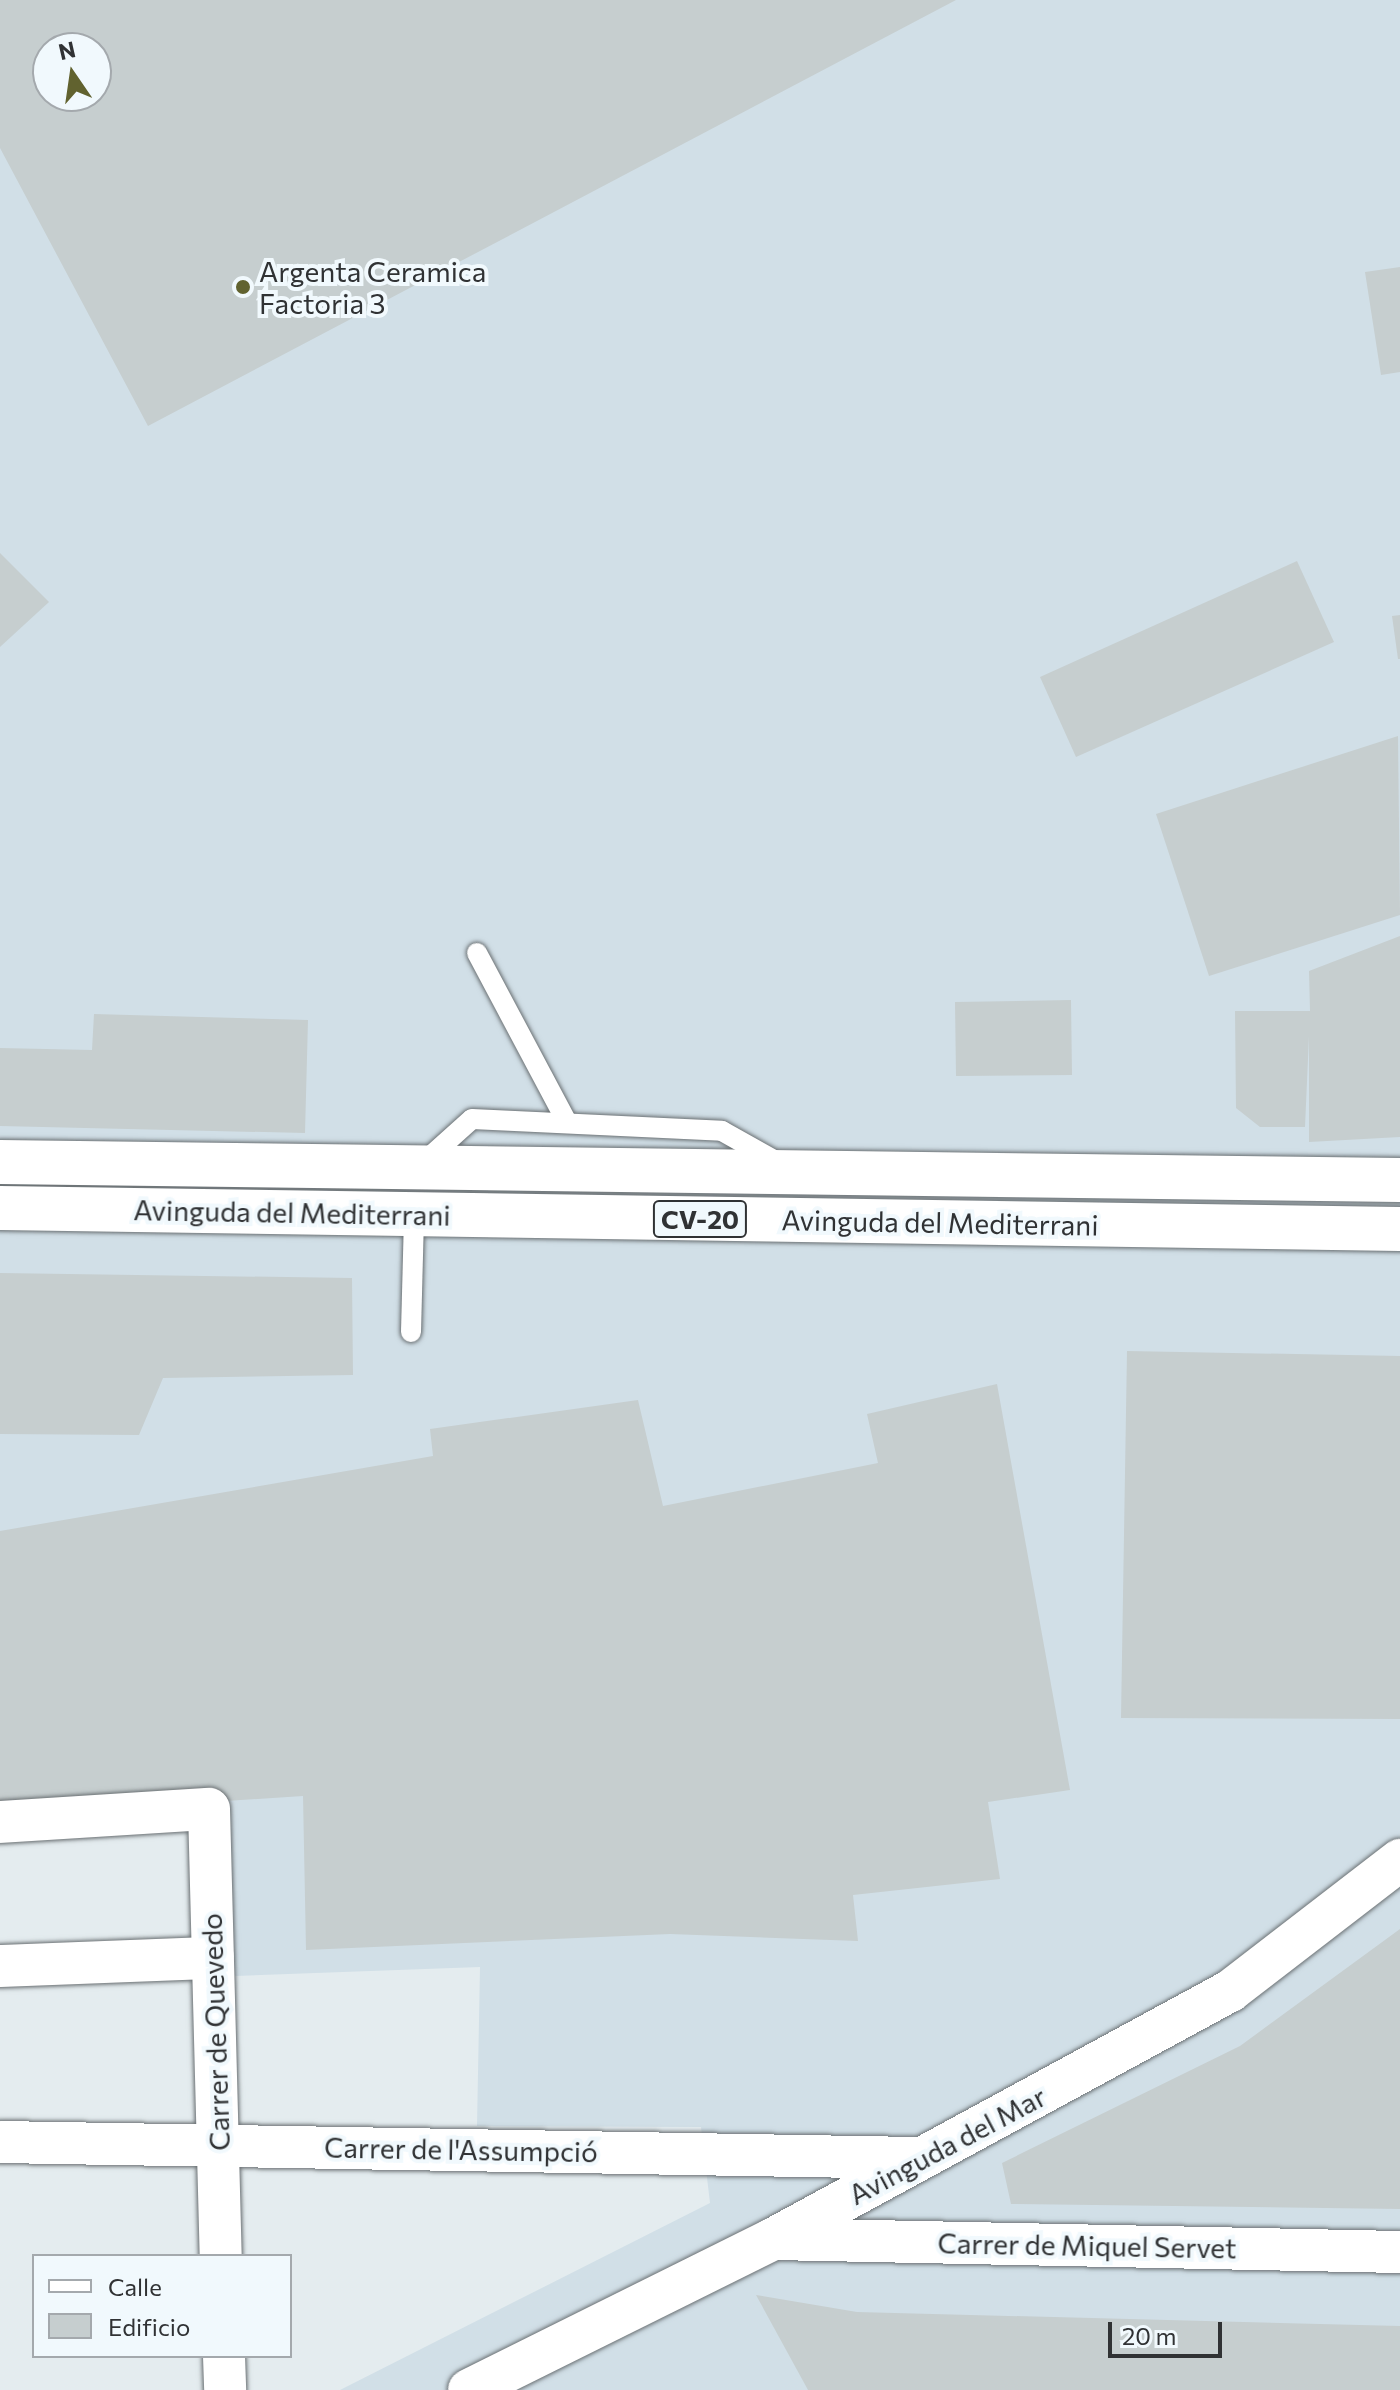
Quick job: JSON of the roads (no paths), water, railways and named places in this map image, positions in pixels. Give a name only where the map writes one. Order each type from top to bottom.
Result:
[{"type":"main road","name":"Avinguda del Mediterrani","points":[[0,1162],[1400,1180]]},
{"type":"main road","name":"Avinguda del Mediterrani","points":[[0,1208],[1400,1229]]},
{"type":"street","name":"Carrer de Quevedo","points":[[0,1822],[209,1809],[221,2254]]},
{"type":"street","name":"Avinguda del Mar","points":[[469,2390],[773,2239],[1230,1991],[1400,1860]]},
{"type":"street","points":[[0,1966],[213,1958]]},
{"type":"street","name":"Carrer de l'Assumpció","points":[[0,2142],[923,2158]]},
{"type":"street","name":"Carrer de Miquel Servet","points":[[773,2239],[1400,2252]]},
{"type":"street","points":[[224,2358],[225,2390]]},
{"type":"lane","points":[[477,953],[567,1122]]},
{"type":"lane","points":[[418,1167],[472,1119],[722,1131],[797,1172]]},
{"type":"lane","points":[[411,1332],[414,1214]]},
{"type":"place","name":"Argenta Ceramica Factoria 3","points":[[243,287]]}]
